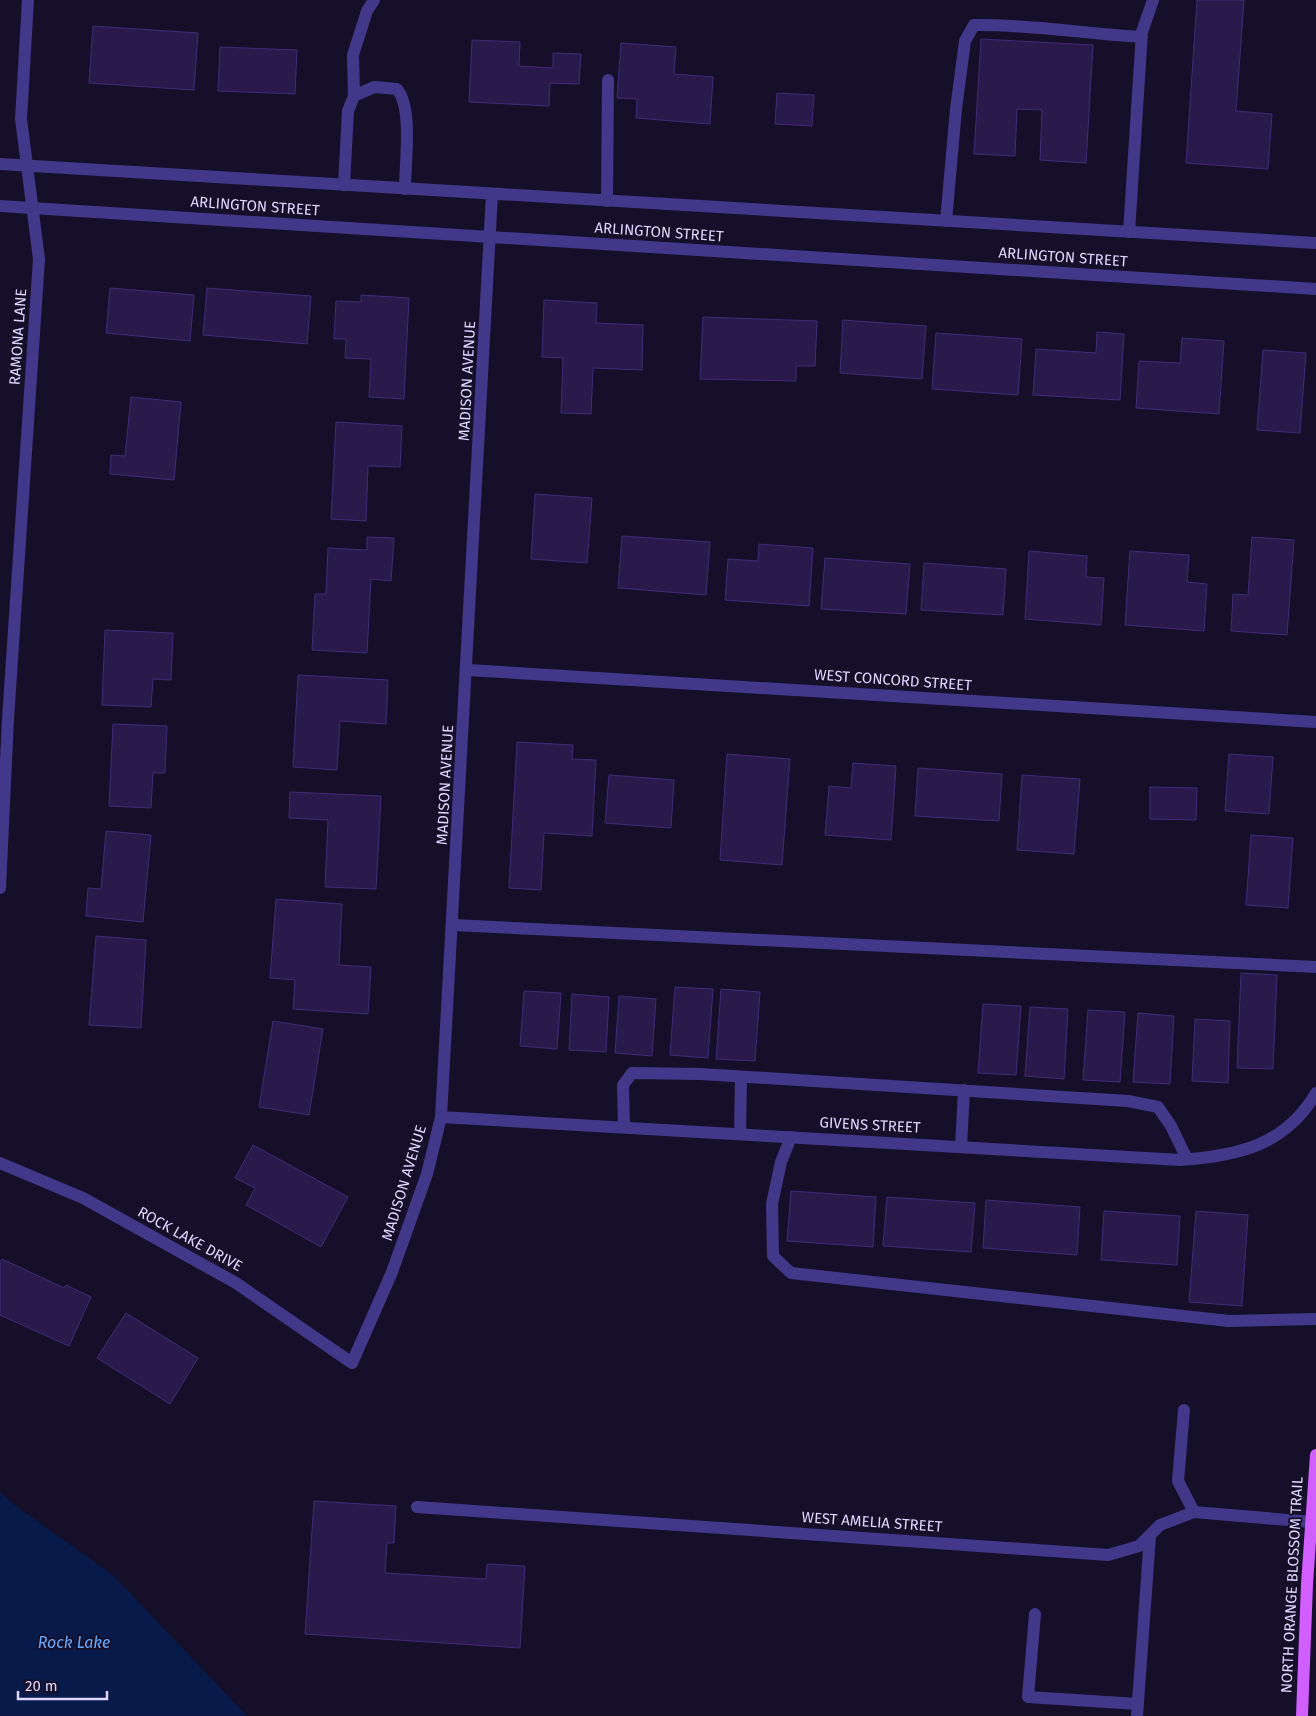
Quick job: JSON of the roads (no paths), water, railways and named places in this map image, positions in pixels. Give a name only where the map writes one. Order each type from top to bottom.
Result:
[{"type":"main road","name":"NORTH ORANGE BLOSSOM TRAIL","points":[[1302,1716],[1306,1584],[1316,1455]]},
{"type":"street","name":"RAMONA LANE","points":[[0,888],[8,719],[39,259],[21,119],[28,0]]},
{"type":"street","points":[[344,185],[348,111],[354,96],[353,55],[367,11],[374,0]]},
{"type":"street","points":[[1129,232],[1142,37],[1153,0]]},
{"type":"street","points":[[946,221],[956,110],[965,41],[974,25],[1014,24],[1089,34],[1142,37]]},
{"type":"street","points":[[607,201],[608,80]]},
{"type":"street","points":[[354,96],[374,87],[397,88],[404,96],[406,115],[405,189]]},
{"type":"street","name":"ARLINGTON STREET","points":[[0,164],[1316,243]]},
{"type":"street","name":"MADISON AVENUE","points":[[352,1363],[392,1272],[427,1174],[441,1117],[468,670],[492,194]]},
{"type":"street","name":"ARLINGTON STREET","points":[[0,206],[1316,289]]},
{"type":"street","name":"WEST CONCORD STREET","points":[[468,670],[1316,722]]},
{"type":"street","points":[[453,925],[1316,967]]},
{"type":"street","points":[[624,1127],[623,1085],[632,1073],[741,1077],[1128,1101],[1158,1107],[1172,1126],[1187,1159]]},
{"type":"street","points":[[740,1134],[741,1077]]},
{"type":"street","points":[[961,1147],[964,1090]]},
{"type":"street","name":"GIVENS STREET","points":[[441,1117],[1187,1159],[1232,1154],[1258,1145],[1290,1126],[1316,1093]]},
{"type":"street","points":[[791,1137],[781,1162],[772,1204],[773,1256],[791,1273],[1229,1321],[1316,1319]]},
{"type":"street","name":"ROCK LAKE DRIVE","points":[[0,1163],[83,1198],[236,1283],[352,1363]]},
{"type":"street","points":[[1184,1410],[1178,1481],[1194,1512]]},
{"type":"street","name":"WEST AMELIA STREET","points":[[418,1508],[1108,1555],[1139,1546],[1160,1525],[1194,1512],[1312,1522]]},
{"type":"street","points":[[1035,1614],[1028,1697],[1137,1710],[1150,1536]]},
{"type":"water","name":"Rock Lake","points":[[0,1492],[16,1506],[113,1575],[247,1716],[0,1716]]}]
